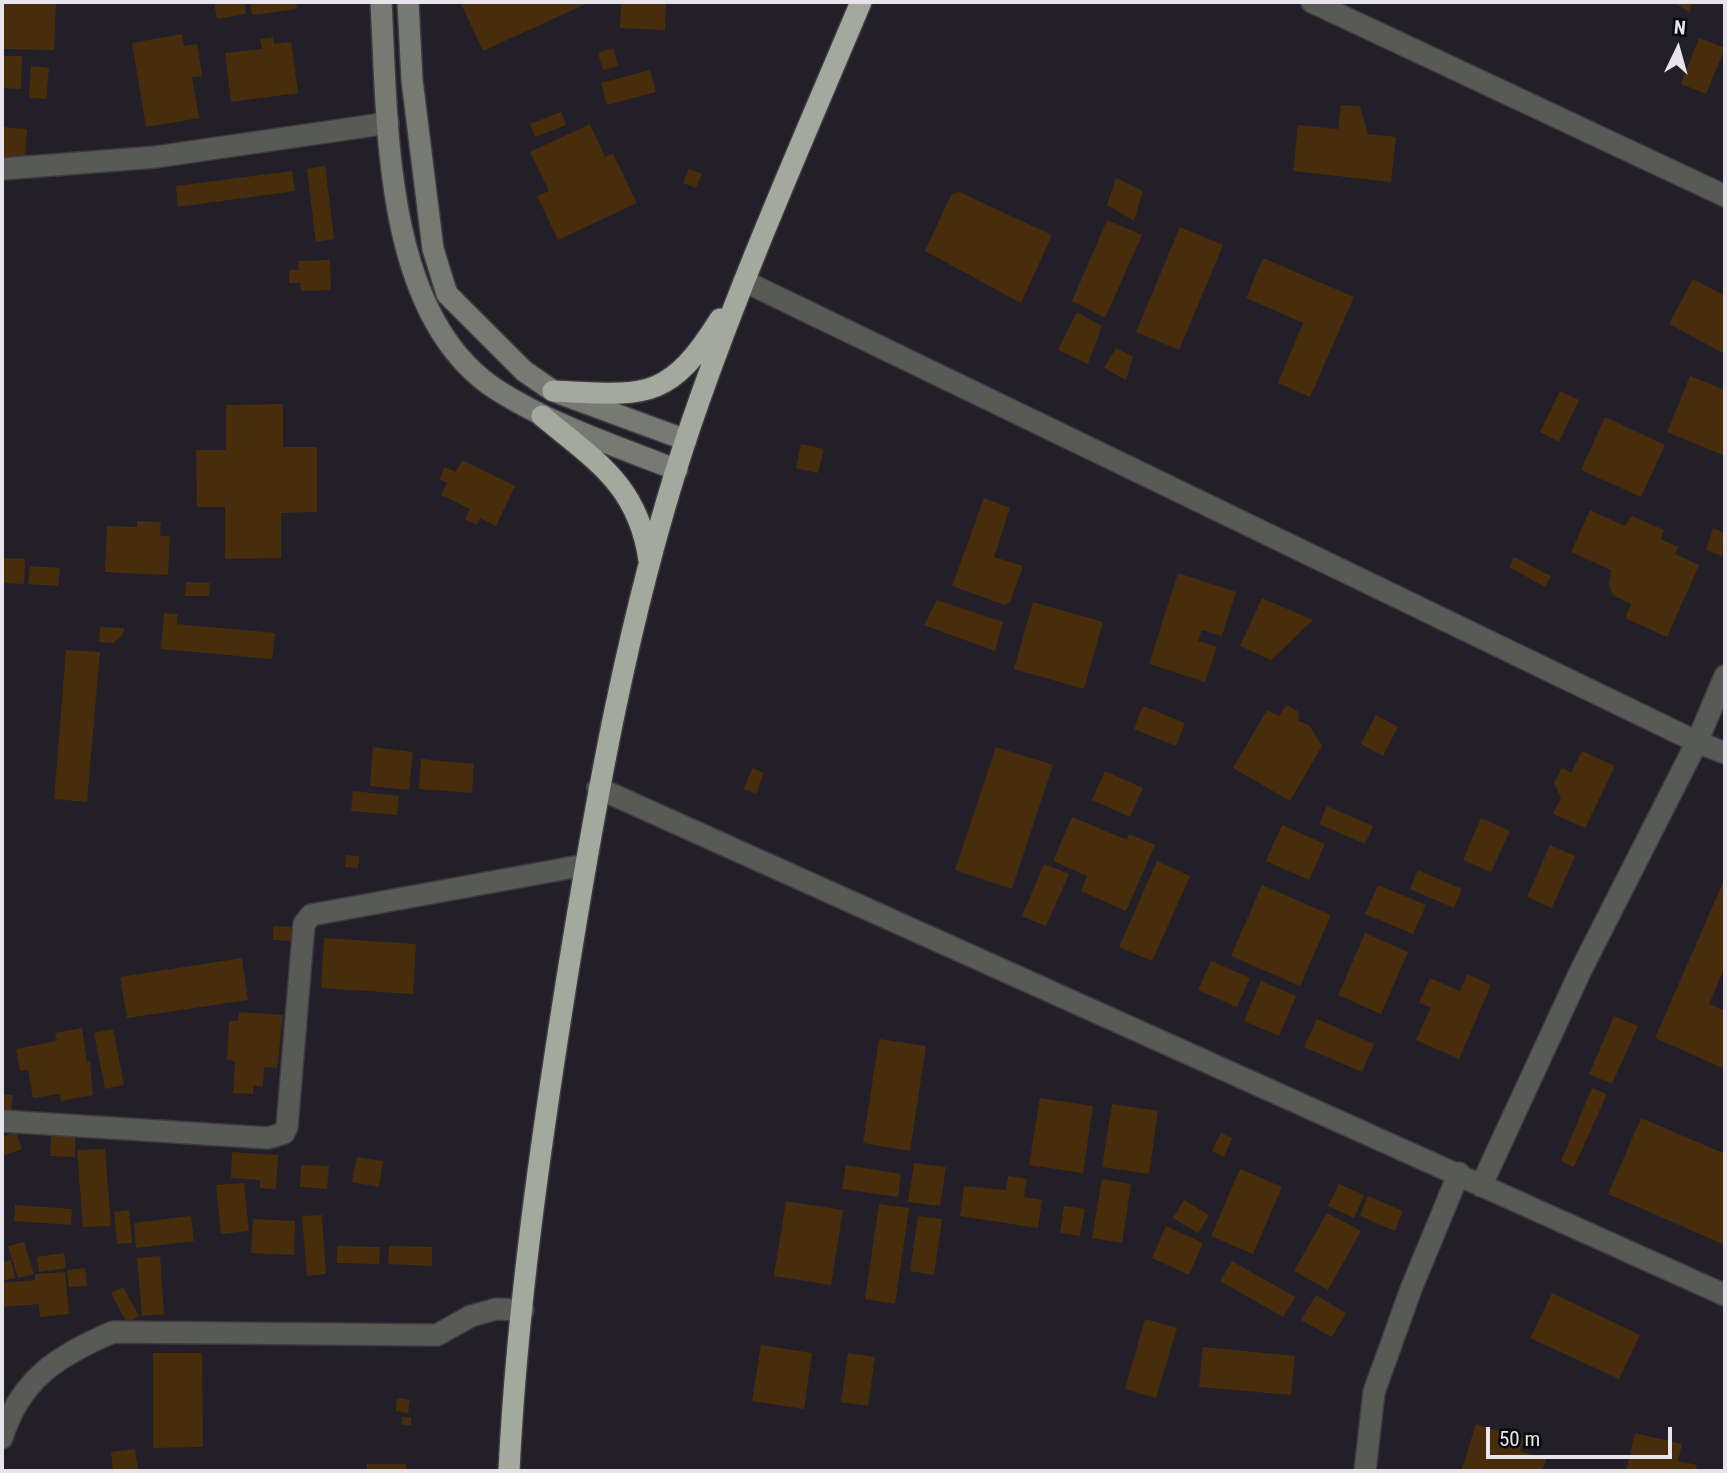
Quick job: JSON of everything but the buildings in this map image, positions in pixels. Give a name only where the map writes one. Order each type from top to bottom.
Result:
[{"type":"highway","points":[[509,1471],[541,1142],[598,788],[650,564],[686,440],[744,281],[861,2]]},
{"type":"highway","points":[[553,391],[624,394],[650,390],[666,383],[702,348],[744,281]]},
{"type":"highway","points":[[542,415],[603,466],[626,492],[647,544],[650,564]]},
{"type":"main road","points":[[381,2],[387,123],[401,222],[415,279],[432,317],[461,358],[495,388],[542,415],[677,470]]},
{"type":"main road","points":[[408,2],[412,80],[433,249],[447,294],[524,371],[553,391],[686,440]]},
{"type":"street","points":[[1312,2],[1725,196]]},
{"type":"street","points":[[2,169],[156,157],[387,123]]},
{"type":"street","points":[[744,281],[1697,742],[1725,753]]},
{"type":"street","points":[[1481,1186],[1581,970],[1697,742],[1725,676]]},
{"type":"street","points":[[598,788],[1459,1173],[1481,1186],[1725,1295]]},
{"type":"street","points":[[2,1121],[268,1138],[278,1136],[287,1127],[303,924],[311,915],[585,865]]},
{"type":"street","points":[[1365,1471],[1374,1392],[1411,1289],[1459,1173]]},
{"type":"street","points":[[2,1438],[8,1416],[31,1382],[70,1350],[113,1332],[437,1335],[471,1316],[496,1310],[523,1310]]}]
